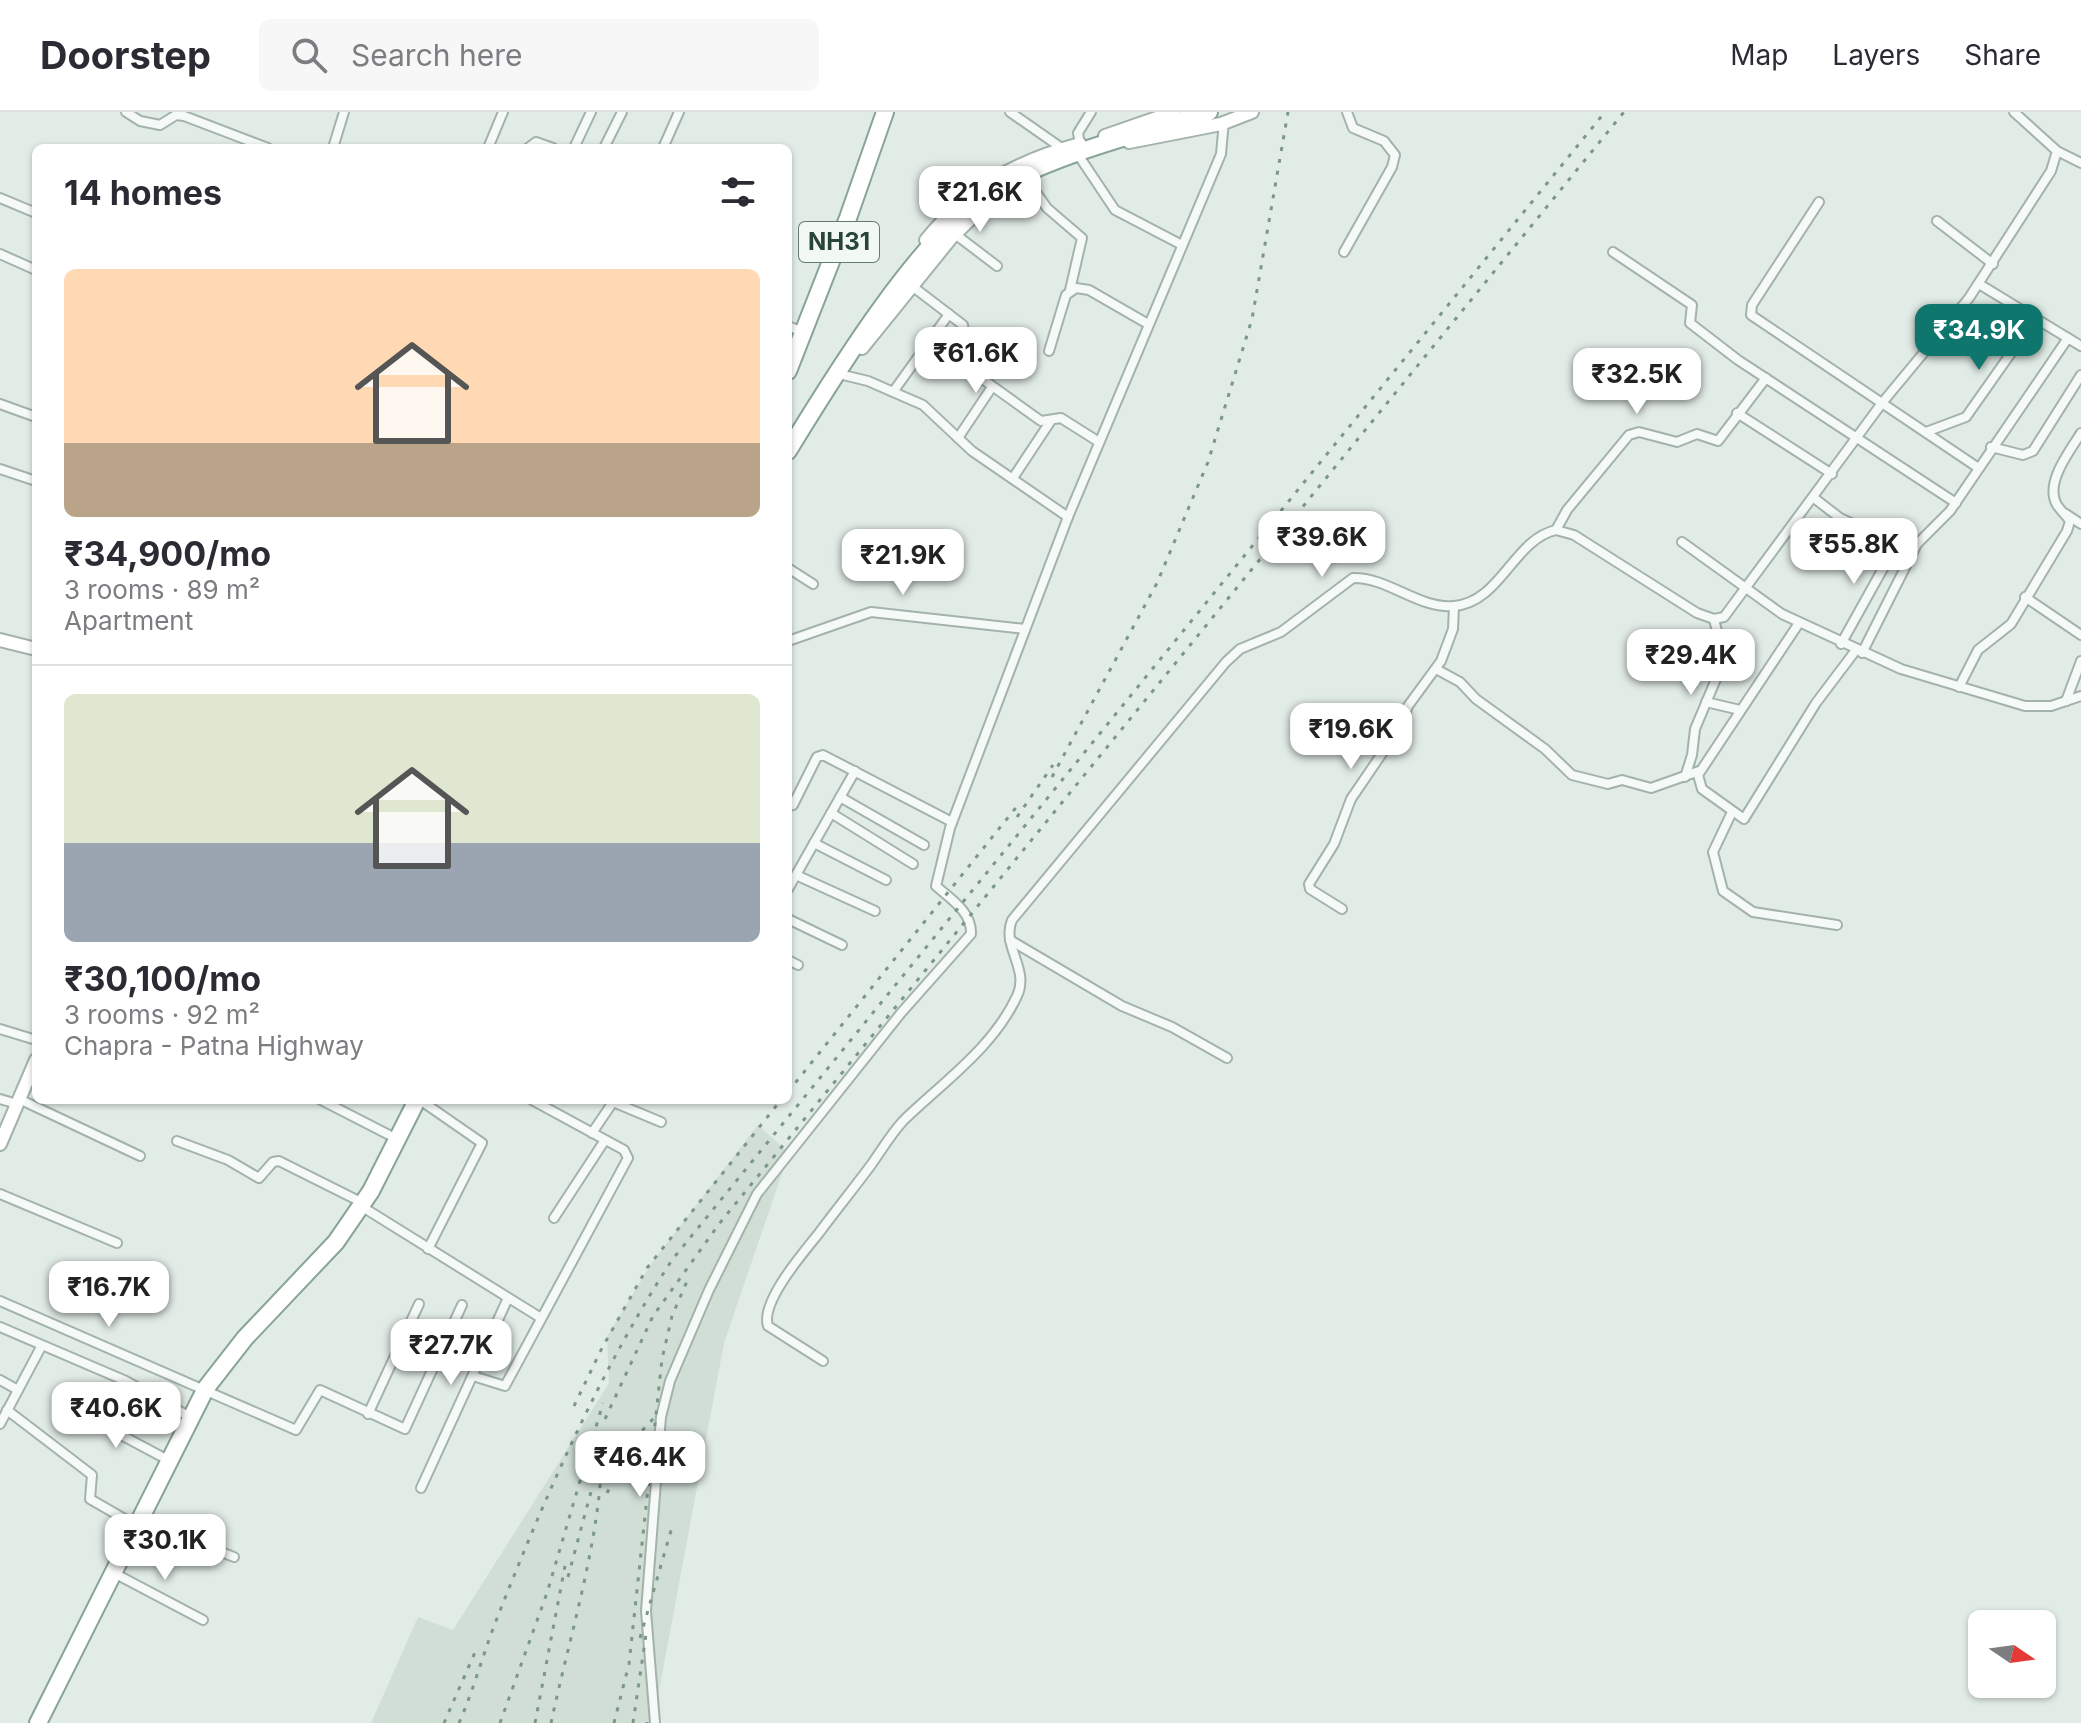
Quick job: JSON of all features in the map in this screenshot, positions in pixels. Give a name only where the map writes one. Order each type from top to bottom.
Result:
[{"type":"highway","name":"NH31","points":[[792,350],[796,329],[885,112]]},
{"type":"highway","points":[[792,444],[900,285],[972,206],[995,189],[1036,170],[1129,135],[1217,117]]},
{"type":"highway","points":[[38,1723],[136,1522],[206,1388],[245,1338],[336,1242],[362,1204],[417,1104]]},
{"type":"street","points":[[126,112],[140,121],[160,125],[176,115],[184,116],[258,144]]},
{"type":"street","points":[[334,144],[344,112]]},
{"type":"street","points":[[490,144],[503,112]]},
{"type":"street","points":[[576,144],[591,112]]},
{"type":"street","points":[[606,144],[622,112]]},
{"type":"street","points":[[665,144],[679,112]]},
{"type":"street","points":[[1010,112],[1063,149]]},
{"type":"street","points":[[1091,112],[1078,133],[1079,150],[1115,210],[1182,245]]},
{"type":"street","points":[[792,445],[912,286],[955,234],[990,200],[1079,150],[1174,112]]},
{"type":"street","points":[[792,440],[801,417],[846,347],[945,217],[989,180],[1063,149],[1079,150],[1217,117],[1252,112]]},
{"type":"street","points":[[1344,252],[1392,167],[1395,155],[1384,141],[1353,128],[1347,112]]},
{"type":"street","points":[[2014,112],[2057,151],[2081,163]]},
{"type":"street","points":[[655,1723],[646,1611],[665,1393],[709,1290],[757,1194],[901,1013],[969,938],[971,925],[964,912],[936,886],[952,822],[1068,517],[1221,154],[1217,117]]},
{"type":"street","points":[[1556,530],[1574,535],[1697,613],[1714,619],[1729,613],[1882,403],[1979,284],[2051,171],[2057,151]]},
{"type":"street","points":[[1026,178],[1040,202],[1082,238],[1070,290],[1049,351]]},
{"type":"street","points":[[0,198],[32,211]]},
{"type":"street","points":[[1819,202],[1750,312],[1977,467]]},
{"type":"street","points":[[1937,221],[1993,264]]},
{"type":"street","points":[[955,234],[997,266]]},
{"type":"street","points":[[1613,252],[1692,305],[1690,323],[1766,378],[1956,503]]},
{"type":"street","points":[[1,257],[32,269]]},
{"type":"street","points":[[1979,284],[2081,346]]},
{"type":"street","points":[[912,286],[964,328],[957,348],[958,360],[1041,421],[1061,418],[1099,442]]},
{"type":"street","points":[[1070,290],[1089,290],[1148,324]]},
{"type":"street","points":[[893,392],[949,314]]},
{"type":"street","points":[[1926,432],[1966,417],[2035,319]]},
{"type":"street","points":[[1799,623],[1699,771],[1698,782],[1702,789],[1732,812],[1747,818],[1816,703],[1859,651],[1922,536],[1956,503],[1977,467],[2068,338]]},
{"type":"street","points":[[843,375],[893,392],[932,412],[958,438],[1068,517]]},
{"type":"street","points":[[1991,447],[2023,455],[2033,451],[2081,375]]},
{"type":"street","points":[[823,1361],[771,1329],[766,1319],[799,1257],[893,1133],[988,1040],[1019,992],[1020,978],[1009,939],[1015,916],[1163,734],[1240,649],[1281,632],[1353,578],[1365,579],[1425,601],[1454,606],[1480,595],[1536,539],[1556,530],[1567,510],[1632,433],[1677,442],[1696,434],[1717,441],[1766,378]]},
{"type":"street","points":[[958,438],[992,387]]},
{"type":"street","points":[[0,404],[32,416]]},
{"type":"street","points":[[1737,413],[1832,474]]},
{"type":"street","points":[[1013,478],[1050,421]]},
{"type":"street","points":[[1959,687],[1978,650],[2007,629],[2070,526],[2055,500],[2054,487],[2059,471],[2081,433]]},
{"type":"street","points":[[0,469],[32,480]]},
{"type":"street","points":[[1814,498],[1840,518],[1913,552]]},
{"type":"street","points":[[2065,514],[2081,524]]},
{"type":"street","points":[[1682,542],[1747,590],[1799,623],[1859,651],[1959,687],[2025,706],[2043,707],[2081,696]]},
{"type":"street","points":[[1841,644],[1896,545]]},
{"type":"street","points":[[792,571],[813,584]]},
{"type":"street","points":[[2025,597],[2081,635]]},
{"type":"street","points":[[1342,909],[1310,889],[1309,884],[1334,844],[1351,799],[1400,727],[1408,706],[1436,669],[1450,639],[1454,606]]},
{"type":"street","points":[[792,640],[871,612],[1025,629]]},
{"type":"street","points":[[1684,778],[1692,758],[1693,733],[1724,660],[1714,619]]},
{"type":"street","points":[[0,640],[32,648]]},
{"type":"street","points":[[2066,701],[2081,661]]},
{"type":"street","points":[[1436,669],[1460,682],[1476,699],[1545,749],[1572,775],[1608,784],[1622,780],[1651,788],[1699,771]]},
{"type":"street","points":[[1706,702],[1740,710]]},
{"type":"street","points":[[792,805],[819,756],[855,771],[952,822]]},
{"type":"street","points":[[792,882],[855,771]]},
{"type":"street","points":[[840,797],[924,845]]},
{"type":"street","points":[[1732,812],[1713,852],[1723,891],[1753,912],[1837,925]]},
{"type":"street","points":[[831,813],[913,864]]},
{"type":"street","points":[[814,843],[886,880]]},
{"type":"street","points":[[796,875],[875,911]]},
{"type":"street","points":[[792,921],[842,945]]},
{"type":"street","points":[[1009,939],[1122,1006],[1172,1027],[1227,1058]]},
{"type":"street","points":[[792,962],[798,965]]},
{"type":"street","points":[[0,1029],[32,1039]]},
{"type":"street","points":[[0,1144],[32,1069]]},
{"type":"street","points":[[0,1099],[18,1102],[140,1156]]},
{"type":"street","points":[[329,1104],[397,1139]]},
{"type":"street","points":[[425,1104],[482,1143],[428,1249]]},
{"type":"street","points":[[473,1376],[505,1386],[628,1158],[627,1152],[539,1104]]},
{"type":"street","points":[[592,1133],[612,1104]]},
{"type":"street","points":[[618,1104],[661,1122]]},
{"type":"street","points":[[554,1218],[605,1140]]},
{"type":"street","points":[[177,1141],[228,1160],[259,1178],[273,1162],[279,1161],[362,1204],[428,1249],[541,1318]]},
{"type":"street","points":[[0,1194],[117,1243]]},
{"type":"street","points":[[421,1488],[508,1298]]},
{"type":"street","points":[[0,1301],[206,1388],[294,1430],[299,1428],[320,1390],[405,1429],[462,1305]]},
{"type":"street","points":[[368,1414],[419,1304]]},
{"type":"street","points":[[410,1324],[446,1342]]},
{"type":"street","points":[[0,1327],[126,1381],[190,1417]]},
{"type":"street","points":[[0,1424],[41,1347]]},
{"type":"street","points":[[0,1380],[18,1390]]},
{"type":"street","points":[[7,1410],[25,1421],[40,1439],[92,1475],[90,1499],[136,1522],[234,1557]]},
{"type":"street","points":[[78,1412],[168,1460]]},
{"type":"street","points":[[112,1572],[203,1620]]},
{"type":"shaded area","points":[[758,1125],[789,1153],[724,1343],[653,1723],[371,1723],[418,1617],[453,1630],[609,1383],[607,1336],[653,1261]]},
{"type":"railway","points":[[1052,777],[1157,583],[1208,462],[1252,319],[1288,112]]},
{"type":"railway","points":[[459,1723],[494,1626],[574,1438],[620,1347],[672,1260],[1605,112]]},
{"type":"railway","points":[[605,1419],[653,1316],[719,1224],[1624,112]]},
{"type":"railway","points":[[1017,817],[1053,765]]},
{"type":"railway","points":[[792,1087],[1018,805]]},
{"type":"railway","points":[[574,1406],[647,1268],[778,1104]]},
{"type":"railway","points":[[614,1723],[629,1664],[662,1359],[672,1316],[688,1279]]},
{"type":"railway","points":[[500,1723],[547,1593],[603,1403]]},
{"type":"railway","points":[[607,1493],[636,1437],[654,1418]]},
{"type":"railway","points":[[551,1723],[592,1540],[598,1503],[602,1431]]},
{"type":"railway","points":[[568,1577],[592,1488]]},
{"type":"railway","points":[[640,1638],[672,1527]]},
{"type":"railway","points":[[535,1723],[565,1566]]},
{"type":"railway","points":[[633,1723],[647,1628]]},
{"type":"railway","points":[[444,1723],[476,1650]]}]
